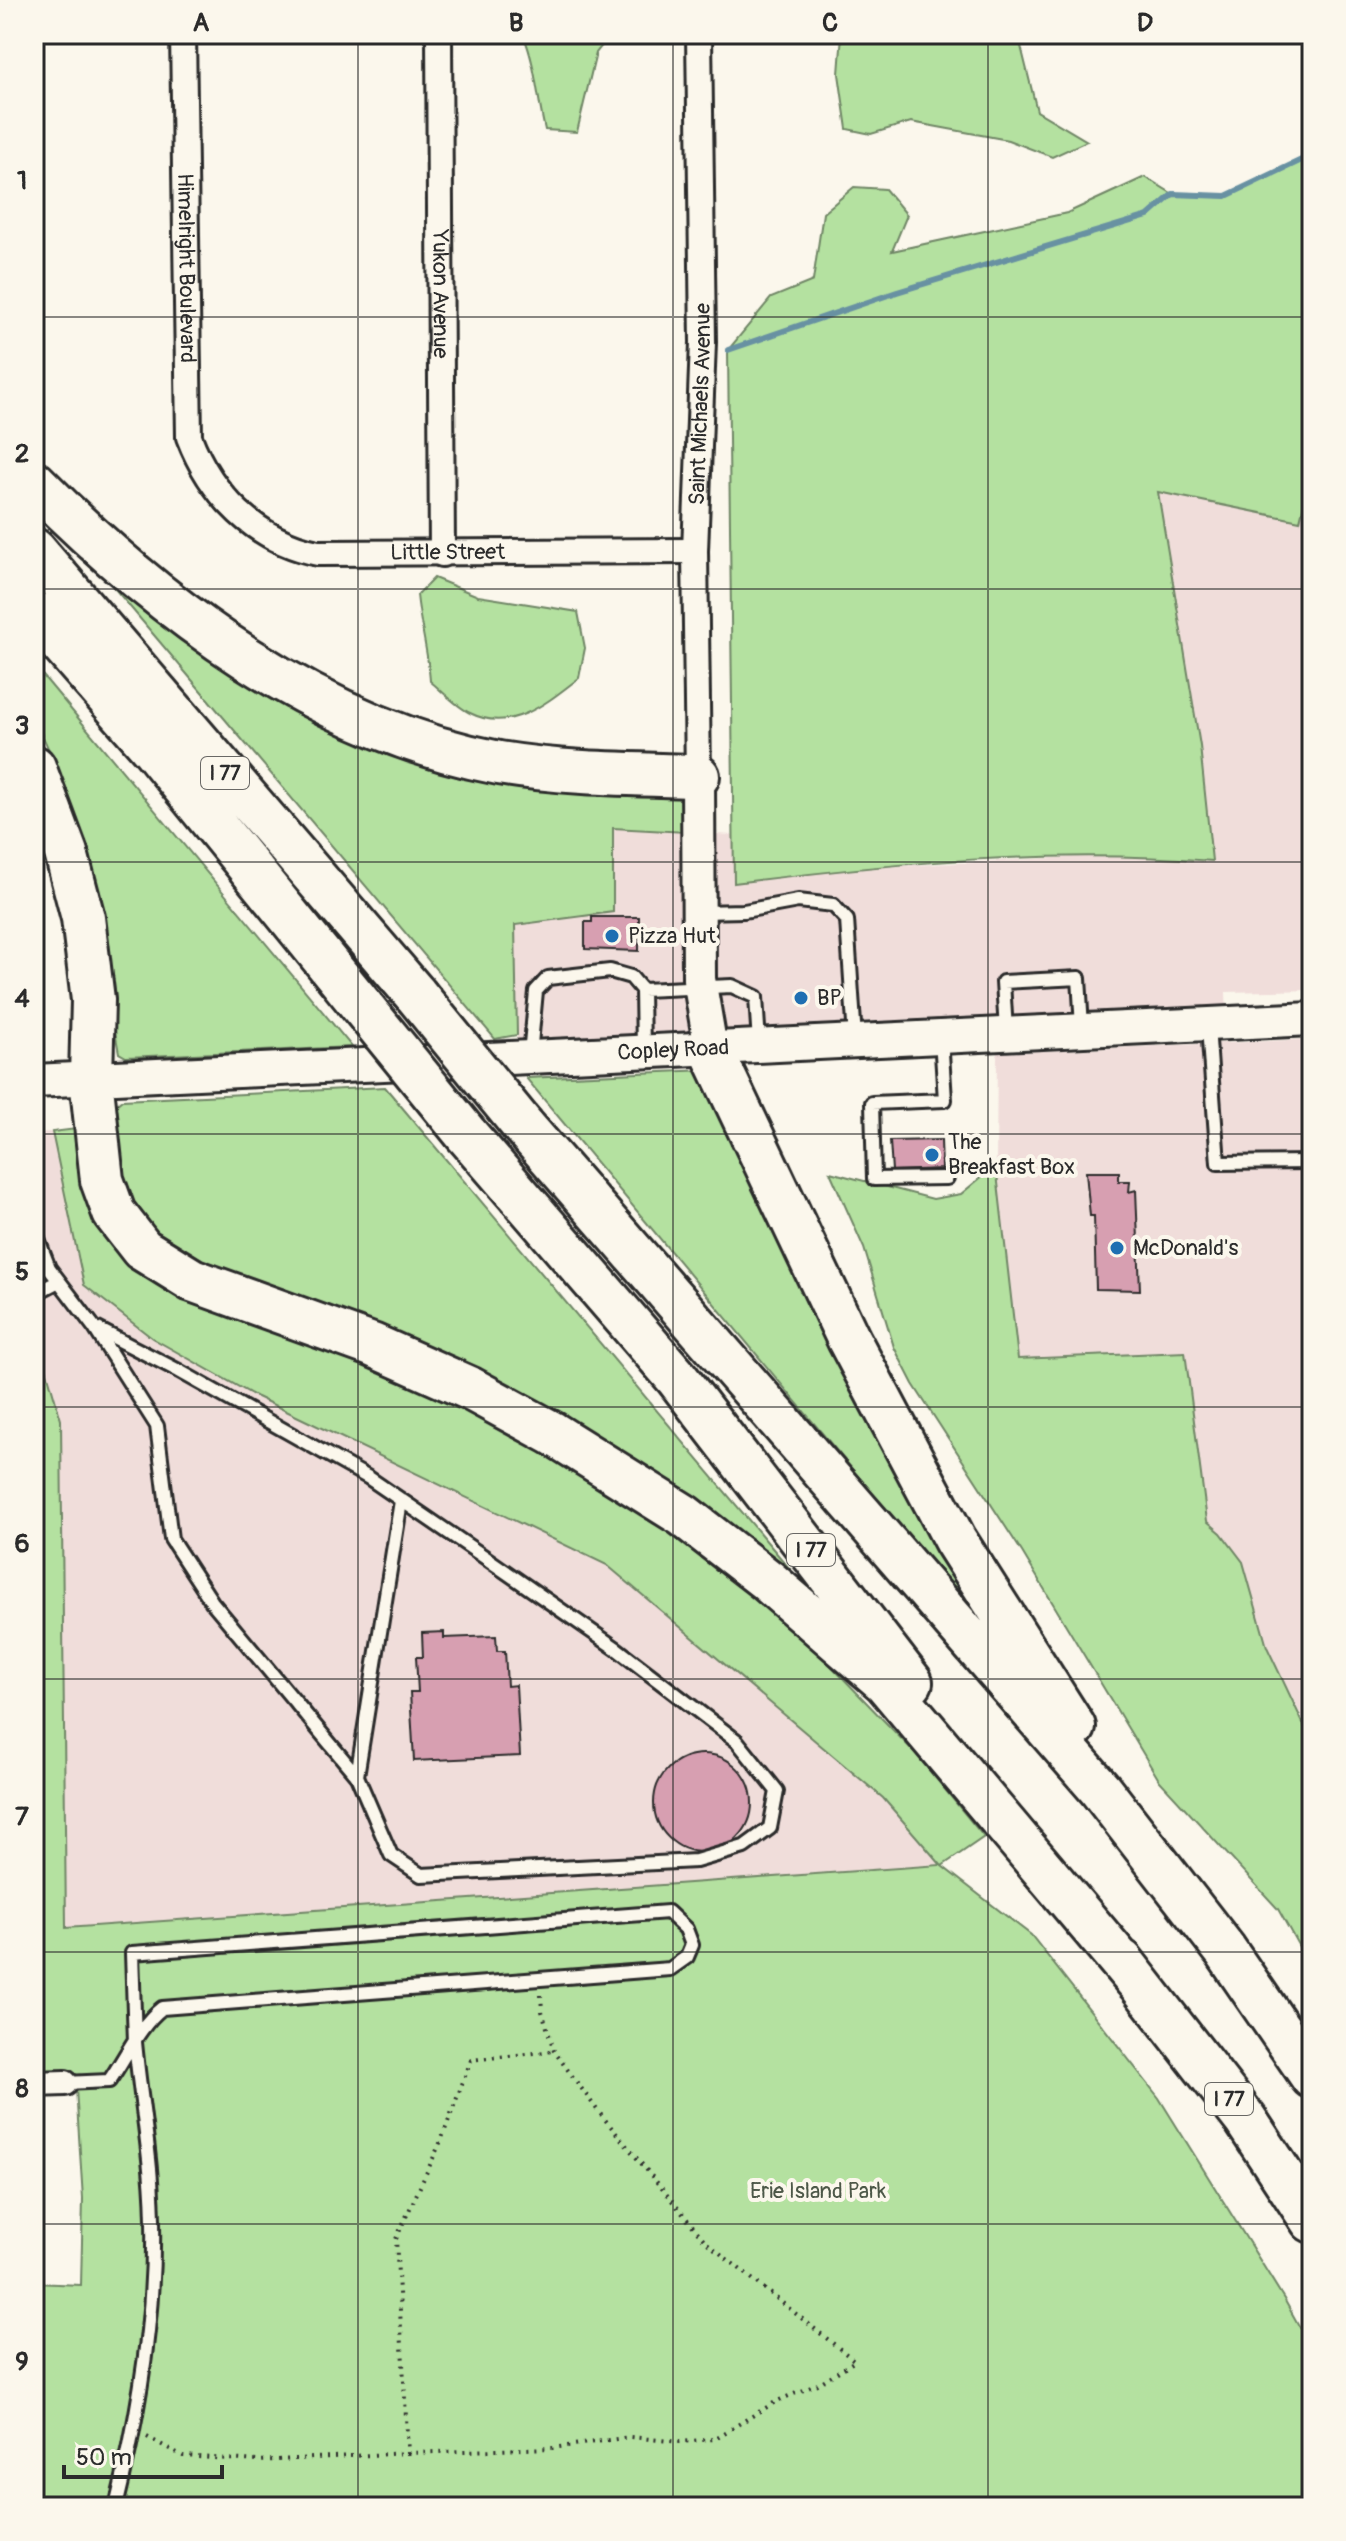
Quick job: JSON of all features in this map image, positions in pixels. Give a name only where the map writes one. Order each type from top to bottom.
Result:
[{"type":"highway","points":[[34,482],[81,530],[197,623],[250,660],[335,709],[417,741],[499,763],[564,771],[698,776]]},
{"type":"highway","name":"I 77","points":[[34,550],[416,995],[523,1126],[1100,1789],[1165,1869],[1312,2077]]},
{"type":"highway","name":"I 77","points":[[34,613],[154,750],[466,1134],[677,1378],[1245,2119],[1312,2221]]},
{"type":"highway","points":[[34,767],[66,853],[83,918],[93,1000],[91,1078],[107,1196],[125,1230],[142,1249],[192,1280],[372,1345],[471,1389],[552,1433],[683,1515],[767,1580],[885,1682],[1138,1982]]},
{"type":"highway","points":[[711,1049],[849,1340],[955,1540],[1165,1869]]},
{"type":"main road","points":[[698,776],[700,986],[711,1049]]},
{"type":"main road","name":"Copley Road","points":[[34,1081],[1312,1019]]},
{"type":"street","name":"Himelright Boulevard","points":[[183,34],[189,437],[200,467],[219,493]]},
{"type":"street","name":"Yukon Avenue","points":[[439,34],[442,554]]},
{"type":"street","name":"Saint Michaels Avenue","points":[[698,776],[695,551],[703,342],[699,34]]},
{"type":"street","name":"Little Street","points":[[219,493],[268,536],[301,550],[318,553],[695,551]]},
{"type":"street","points":[[34,2084],[65,2083]]},
{"type":"lane","points":[[698,912],[744,911],[798,901],[833,905],[847,920],[856,1042]]},
{"type":"lane","points":[[529,1058],[536,991],[548,978],[610,971],[631,977],[642,990],[643,1053]]},
{"type":"lane","points":[[1006,1034],[1003,982],[1079,978],[1083,1030]]},
{"type":"lane","points":[[642,990],[732,986],[756,997],[759,1047]]},
{"type":"lane","points":[[1208,1024],[1218,1163],[1312,1162]]},
{"type":"lane","points":[[941,1038],[945,1100],[872,1103],[874,1179],[947,1178]]},
{"type":"lane","points":[[34,1229],[49,1268],[94,1327],[157,1426],[171,1539],[212,1602],[357,1776],[391,1855],[421,1875],[696,1861],[744,1847],[770,1828],[777,1791],[737,1741],[617,1649],[401,1501],[179,1371],[94,1327]]},
{"type":"lane","points":[[34,1294],[59,1281]]},
{"type":"lane","points":[[357,1776],[401,1501]]},
{"type":"lane","points":[[65,2083],[109,2081],[135,2042],[151,2017],[162,2008],[670,1969],[687,1957],[692,1945],[686,1929],[668,1912],[132,1953],[135,2042],[150,2170],[152,2234],[146,2342],[134,2430],[116,2507]]},
{"type":"path","points":[[134,2430],[183,2456],[258,2461],[553,2448],[630,2437],[680,2442],[714,2439],[855,2361],[706,2242],[598,2111],[554,2051],[542,2011],[540,1977]]},
{"type":"path","points":[[408,2453],[396,2239],[441,2141],[471,2060],[554,2051]]},
{"type":"shaded area","points":[[1312,470],[1312,990],[1226,992],[1227,1017],[517,1046],[514,925],[613,912],[613,828],[733,835],[734,883],[844,869],[1128,854],[1212,861],[1200,746],[1158,491],[1300,521]]},
{"type":"shaded area","points":[[1312,1039],[1312,1737],[1267,1647],[1243,1562],[1221,1533],[1207,1521],[1185,1352],[1018,1359],[996,1165],[997,1053]]},
{"type":"shaded area","points":[[52,1132],[84,1285],[152,1338],[257,1397],[607,1565],[883,1798],[941,1866],[66,1928],[61,1420],[34,1327],[34,1133]]},
{"type":"green space","points":[[523,34],[611,34],[596,53],[577,132],[545,130],[534,69]]},
{"type":"green space","points":[[842,34],[1018,34],[1037,111],[1087,141],[1052,157],[1008,140],[911,122],[871,134],[847,129],[839,74]]},
{"type":"green space","points":[[1312,155],[1312,470],[1300,521],[1158,492],[1200,746],[1212,861],[1153,857],[1033,857],[853,869],[734,883],[728,350],[771,298],[813,281],[823,213],[854,187],[885,189],[907,215],[892,251],[1067,213],[1145,177],[1173,194],[1226,196]]},
{"type":"green space","points":[[117,576],[296,704],[668,787],[687,807],[686,832],[613,828],[613,912],[515,925],[517,1035],[495,1039],[110,583]]},
{"type":"green space","points":[[434,578],[478,596],[578,612],[585,648],[579,678],[542,705],[514,717],[485,719],[470,713],[430,681],[417,595]]},
{"type":"green space","points":[[34,665],[352,1047],[126,1057],[119,1053],[78,833],[58,770],[34,717]]},
{"type":"green space","points":[[706,1070],[891,1462],[961,1593],[958,1596],[526,1078]]},
{"type":"green space","points":[[385,1087],[810,1593],[152,1243],[116,1176],[115,1106],[122,1100]]},
{"type":"green space","name":"Erie Island Park","points":[[84,1128],[121,1248],[546,1442],[763,1595],[915,1753],[984,1837],[942,1866],[1031,1935],[1159,2098],[1312,2349],[1312,2507],[34,2507],[34,2283],[81,2285],[83,2199],[75,2073],[34,2073],[34,1327],[61,1420],[66,1928],[941,1865],[883,1798],[607,1565],[257,1397],[152,1338],[84,1285],[52,1132]]},
{"type":"green space","points":[[996,1165],[1018,1359],[1185,1352],[1207,1521],[1221,1533],[1243,1562],[1267,1647],[1312,1742],[1312,1970],[1278,1909],[1159,1780],[1022,1552],[913,1384],[894,1347],[864,1248],[830,1172],[933,1199],[961,1194]]},
{"type":"building","name":"Pizza Hut","points":[[592,917],[639,917],[639,951],[585,949],[585,922],[592,922]]},
{"type":"building","points":[[941,1140],[942,1169],[892,1171],[890,1141]]},
{"type":"building","name":"McDonald's","points":[[1086,1172],[1119,1172],[1119,1181],[1130,1181],[1129,1192],[1136,1190],[1140,1290],[1096,1289],[1094,1216],[1090,1216]]},
{"type":"building","points":[[444,1632],[444,1638],[496,1636],[497,1651],[505,1651],[507,1686],[516,1685],[520,1756],[414,1761],[410,1692],[418,1692],[416,1657],[423,1657],[422,1633]]},
{"type":"building","points":[[703,1754],[722,1757],[738,1768],[749,1784],[752,1803],[749,1822],[738,1838],[722,1849],[703,1852],[684,1849],[668,1838],[657,1822],[654,1803],[657,1784],[668,1768],[684,1757]]},
{"type":"waterway","points":[[728,350],[897,292],[1148,216],[1173,194],[1226,196],[1312,155]]},
{"type":"place","name":"Pizza Hut","points":[[612,936]]},
{"type":"place","name":"BP","points":[[801,998]]},
{"type":"place","name":"The Breakfast Box","points":[[932,1155]]},
{"type":"place","name":"McDonald's","points":[[1117,1248]]}]
